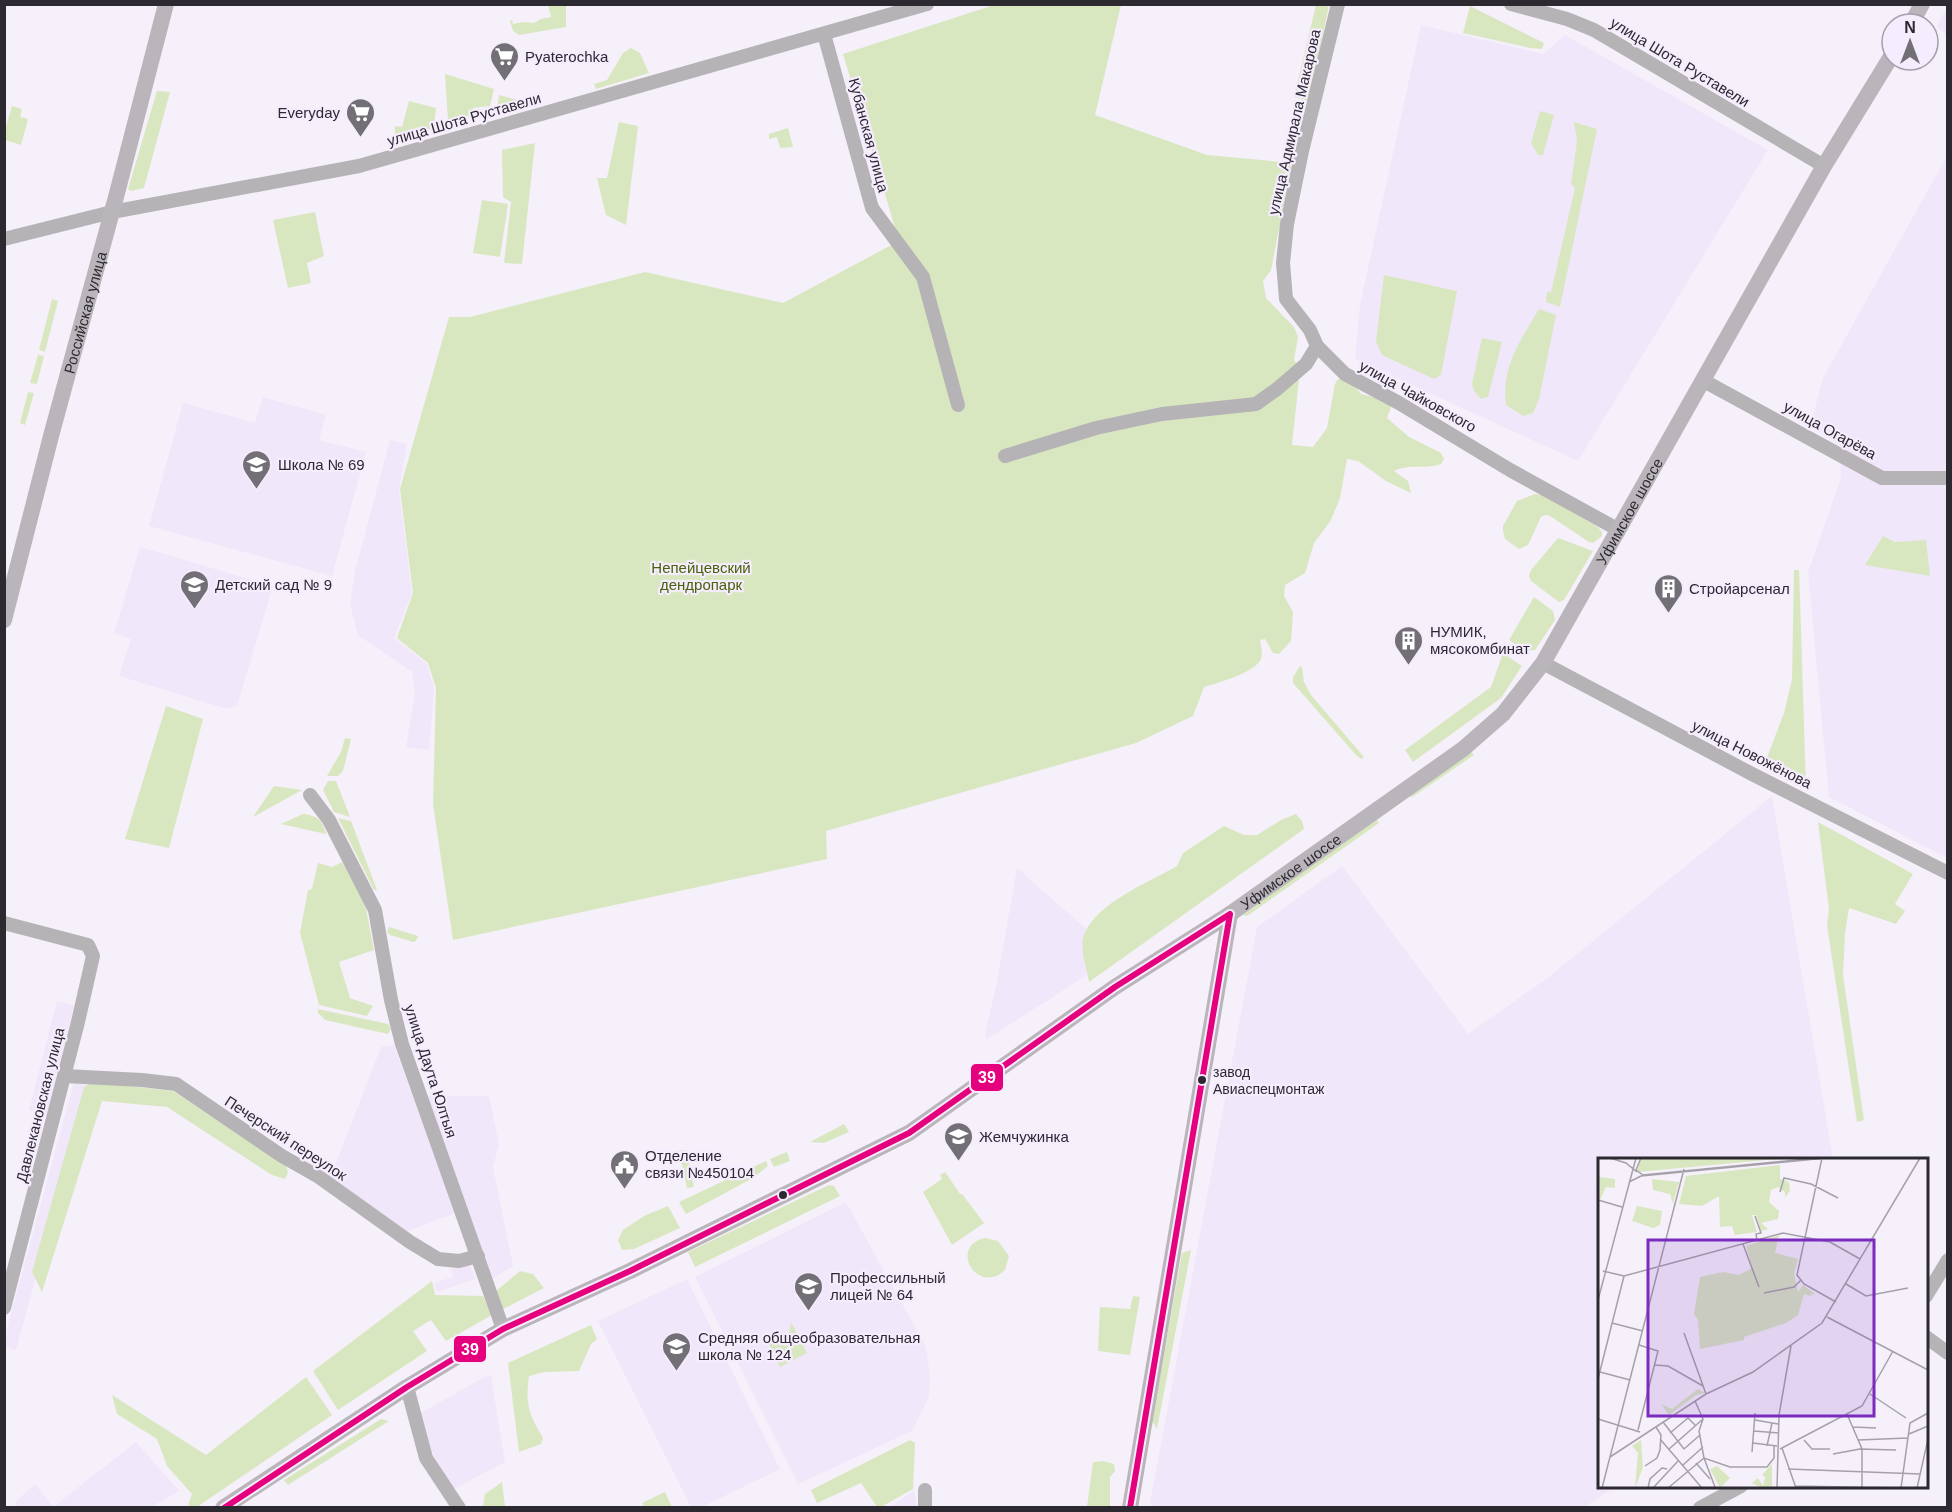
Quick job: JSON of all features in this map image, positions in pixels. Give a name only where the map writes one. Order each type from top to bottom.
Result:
[{"type":"main road","name":"Российская улица","points":[[4,620],[166,4]]},
{"type":"main road","name":"Уфимское шоссе","points":[[223,1508],[407,1387],[503,1329],[630,1271],[909,1133],[1115,987],[1230,914],[1463,749],[1503,714],[1543,663],[1824,166],[1882,72]]},
{"type":"main road","points":[[1130,1508],[1230,914]]},
{"type":"street","name":"улица Шота Руставели","points":[[4,239],[112,212],[359,166],[927,4]]},
{"type":"street","name":"улица Адмирала Макарова","points":[[1317,346],[1310,330],[1286,299],[1284,263],[1287,224],[1338,4]]},
{"type":"street","name":"улица Шота Руставели","points":[[1511,4],[1567,19],[1594,30],[1824,166]]},
{"type":"street","name":"Кубанская улица","points":[[824,34],[872,208],[923,277],[958,405]]},
{"type":"street","points":[[1005,456],[1096,428],[1162,414],[1256,404],[1306,364],[1317,346]]},
{"type":"street","name":"улица Чайковского","points":[[1317,346],[1345,374],[1619,530]]},
{"type":"street","name":"улица Огарёва","points":[[1704,381],[1882,478],[1947,478]]},
{"type":"street","name":"улица Новожёнова","points":[[1543,663],[1752,774],[1947,873]]},
{"type":"street","name":"улица Даута Юлтыя","points":[[310,795],[329,820],[375,910],[391,1000],[402,1044],[503,1329]]},
{"type":"street","name":"Давлекановская улица","points":[[4,922],[88,945],[93,956],[4,1308]]},
{"type":"street","name":"Печерский переулок","points":[[64,1076],[176,1084],[328,1184],[410,1242],[438,1258],[459,1261],[478,1256]]},
{"type":"street","points":[[1928,1293],[1947,1260]]},
{"type":"street","points":[[1928,1339],[1947,1353]]},
{"type":"street","points":[[407,1387],[426,1458],[459,1508]]},
{"type":"street","points":[[1700,1508],[1719,1503],[1738,1488]]},
{"type":"street","points":[[925,1490],[925,1508]]},
{"type":"shaded area","points":[[1947,7],[1947,36],[1940,29],[1940,20]]},
{"type":"shaded area","points":[[1421,25],[1543,54],[1565,35],[1768,150],[1578,461],[1355,359],[1360,305]]},
{"type":"shaded area","points":[[1947,156],[1947,858],[1829,797],[1808,572],[1841,478],[1839,443],[1810,427],[1823,378]]},
{"type":"shaded area","name":"Школа № 69","points":[[263,397],[326,415],[319,440],[366,452],[332,576],[149,526],[183,403],[255,423]]},
{"type":"shaded area","points":[[390,440],[407,444],[399,489],[412,593],[394,638],[427,664],[434,689],[429,750],[406,747],[415,693],[412,672],[358,635],[350,604],[355,571]]},
{"type":"shaded area","name":"Детский сад № 9","points":[[140,547],[273,586],[237,706],[227,709],[119,676],[131,639],[114,633]]},
{"type":"shaded area","points":[[1772,796],[1833,1158],[1598,1158],[1598,1488],[1613,1488],[1583,1508],[1153,1508],[1150,1503],[1257,927],[1342,866],[1468,1034],[1546,979]]},
{"type":"shaded area","points":[[1017,868],[1116,955],[987,1039],[985,1034],[997,982]]},
{"type":"shaded area","points":[[57,1001],[74,1005],[47,1115],[29,1110]]},
{"type":"shaded area","points":[[394,1045],[456,1213],[400,1234],[329,1181],[381,1047]]},
{"type":"shaded area","points":[[74,1082],[88,1086],[16,1350],[5,1347],[5,1336]]},
{"type":"shaded area","points":[[427,1096],[489,1096],[499,1144],[493,1167],[513,1266],[491,1280]]},
{"type":"shaded area","name":"Профессильный лицей № 64","points":[[846,1202],[926,1347],[930,1377],[929,1397],[912,1431],[798,1484],[695,1277]]},
{"type":"shaded area","points":[[469,1262],[475,1279],[437,1292],[434,1283],[453,1277],[451,1268]]},
{"type":"shaded area","name":"Средняя общеобразовательная школа № 124","points":[[687,1279],[780,1469],[702,1507],[691,1507],[598,1321]]},
{"type":"shaded area","points":[[488,1375],[491,1376],[505,1462],[452,1490],[424,1437],[419,1414]]},
{"type":"shaded area","points":[[136,1442],[179,1491],[151,1507],[53,1507]]},
{"type":"shaded area","points":[[35,1484],[53,1507],[16,1507],[15,1502]]},
{"type":"shaded area","points":[[914,1490],[917,1507],[891,1507]]},
{"type":"green space","points":[[548,5],[566,5],[566,27],[519,35],[513,31],[510,21],[512,20],[513,24],[534,23],[551,17]]},
{"type":"green space","name":"Непейцевский дендропарк","points":[[994,5],[1121,5],[1095,115],[1207,155],[1292,163],[1271,270],[1263,281],[1266,298],[1294,327],[1298,337],[1294,360],[1300,369],[1292,445],[1313,447],[1327,428],[1335,384],[1338,379],[1350,380],[1361,394],[1389,401],[1391,407],[1387,418],[1409,437],[1441,453],[1444,459],[1441,464],[1435,466],[1405,467],[1394,471],[1408,481],[1411,493],[1386,481],[1358,461],[1347,459],[1340,498],[1331,520],[1314,543],[1305,573],[1285,585],[1284,596],[1293,612],[1291,641],[1279,654],[1273,653],[1265,639],[1260,640],[1262,655],[1257,664],[1235,677],[1204,687],[1193,716],[1136,743],[826,831],[827,859],[453,940],[433,804],[436,688],[428,663],[397,638],[413,593],[400,489],[449,317],[470,317],[645,272],[783,303],[899,241],[843,54]]},
{"type":"green space","points":[[1316,5],[1329,5],[1309,101],[1294,97]]},
{"type":"green space","points":[[1470,6],[1544,43],[1542,49],[1463,33]]},
{"type":"green space","points":[[1653,46],[1679,63],[1676,68],[1650,52]]},
{"type":"green space","points":[[631,48],[640,53],[649,73],[596,89],[594,84],[607,80],[623,53]]},
{"type":"green space","points":[[445,74],[494,89],[490,106],[473,108],[473,115],[448,120]]},
{"type":"green space","points":[[157,91],[170,92],[144,188],[131,191],[128,189]]},
{"type":"green space","points":[[499,95],[529,103],[497,111]]},
{"type":"green space","points":[[409,101],[436,108],[434,128],[395,138],[395,126],[402,127]]},
{"type":"green space","points":[[12,106],[22,109],[20,117],[28,119],[21,145],[5,140],[5,130]]},
{"type":"green space","points":[[1540,111],[1554,115],[1543,155],[1538,155],[1531,143]]},
{"type":"green space","points":[[619,122],[638,126],[626,225],[606,215],[597,178],[607,178]]},
{"type":"green space","points":[[1574,122],[1597,129],[1560,307],[1546,302],[1547,292],[1551,292],[1575,188],[1571,184],[1577,141]]},
{"type":"green space","points":[[788,128],[793,147],[780,148],[777,137],[769,139],[769,134]]},
{"type":"green space","points":[[535,143],[522,264],[504,263],[511,202],[503,197],[502,150]]},
{"type":"green space","points":[[482,200],[508,204],[500,257],[473,253]]},
{"type":"green space","points":[[315,212],[324,256],[307,263],[311,283],[288,288],[273,220]]},
{"type":"green space","points":[[1384,275],[1457,291],[1441,375],[1434,379],[1382,355],[1376,342]]},
{"type":"green space","points":[[52,299],[58,301],[45,352],[39,350]]},
{"type":"green space","points":[[1539,309],[1556,315],[1539,399],[1533,413],[1523,416],[1506,405],[1505,391],[1509,366],[1519,343]]},
{"type":"green space","points":[[1482,338],[1502,342],[1488,397],[1481,399],[1474,391],[1472,384]]},
{"type":"green space","points":[[38,355],[44,356],[37,384],[30,383]]},
{"type":"green space","points":[[28,392],[34,393],[25,425],[20,423]]},
{"type":"green space","points":[[1535,494],[1543,495],[1598,527],[1602,536],[1593,543],[1589,542],[1545,515],[1541,517],[1528,545],[1519,549],[1505,539],[1503,526],[1517,501]]},
{"type":"green space","points":[[1883,536],[1895,542],[1926,540],[1930,576],[1865,565]]},
{"type":"green space","points":[[1558,538],[1593,551],[1564,600],[1559,602],[1531,581],[1529,576],[1531,570]]},
{"type":"green space","points":[[1794,570],[1799,570],[1806,789],[1763,768],[1784,713],[1792,680]]},
{"type":"green space","points":[[1534,597],[1553,611],[1555,620],[1535,650],[1526,651],[1509,640]]},
{"type":"green space","points":[[1503,653],[1522,666],[1501,698],[1413,762],[1405,750],[1491,687]]},
{"type":"green space","points":[[1300,666],[1304,682],[1311,695],[1364,757],[1361,759],[1356,755],[1293,683],[1293,677]]},
{"type":"green space","points":[[166,706],[203,719],[169,848],[125,839]]},
{"type":"green space","points":[[345,738],[351,739],[343,771],[338,776],[327,776],[341,752]]},
{"type":"green space","points":[[1470,750],[1474,755],[1411,798],[1411,791]]},
{"type":"green space","points":[[328,781],[336,781],[350,817],[334,812],[323,790]]},
{"type":"green space","points":[[274,786],[302,790],[253,817]]},
{"type":"green space","points":[[303,814],[319,819],[326,834],[281,824]]},
{"type":"green space","points":[[1296,814],[1302,821],[1304,829],[1089,982],[1083,952],[1084,935],[1090,924],[1111,904],[1177,866],[1183,853],[1224,826],[1244,835],[1257,835],[1281,820]]},
{"type":"green space","points":[[338,818],[351,821],[377,890],[374,890]]},
{"type":"green space","points":[[1375,818],[1379,823],[1247,916],[1243,915]]},
{"type":"green space","points":[[1818,822],[1913,874],[1895,904],[1905,911],[1896,924],[1849,908],[1843,975],[1864,1120],[1857,1122],[1827,925],[1829,909]]},
{"type":"green space","points":[[342,862],[364,899],[374,950],[339,962],[350,998],[373,1006],[367,1016],[319,1005],[300,933],[308,890],[312,889],[318,863],[332,867]]},
{"type":"green space","points":[[389,927],[418,936],[416,941],[390,935],[387,932]]},
{"type":"green space","points":[[318,1009],[388,1024],[391,1029],[388,1034],[325,1020],[318,1013]]},
{"type":"green space","points":[[93,1082],[173,1091],[286,1166],[288,1173],[285,1179],[272,1175],[167,1107],[102,1101],[42,1292],[32,1272],[84,1087]]},
{"type":"green space","points":[[844,1124],[849,1132],[824,1143],[810,1142]]},
{"type":"green space","points":[[686,1150],[694,1187],[687,1188],[679,1151]]},
{"type":"green space","points":[[787,1152],[790,1161],[774,1167],[770,1159]]},
{"type":"green space","points":[[766,1161],[768,1166],[753,1178],[686,1214],[679,1202]]},
{"type":"green space","points":[[945,1172],[984,1223],[952,1245],[923,1192],[942,1179],[940,1175]]},
{"type":"green space","points":[[829,1185],[834,1186],[840,1196],[695,1267],[688,1252]]},
{"type":"green space","points":[[668,1206],[680,1228],[634,1249],[622,1250],[618,1240],[623,1230],[644,1216]]},
{"type":"green space","points":[[985,1238],[998,1241],[1009,1256],[1005,1270],[995,1276],[985,1277],[977,1273],[971,1267],[968,1258],[969,1250],[974,1243]]},
{"type":"green space","points":[[1191,1250],[1157,1429],[1152,1421],[1182,1253]]},
{"type":"green space","points":[[520,1271],[533,1274],[544,1288],[501,1310],[495,1292]]},
{"type":"green space","points":[[432,1281],[435,1295],[483,1296],[492,1315],[446,1341],[431,1320],[413,1331],[427,1351],[338,1410],[313,1371]]},
{"type":"green space","points":[[1133,1296],[1140,1297],[1130,1355],[1098,1351],[1100,1307],[1130,1309]]},
{"type":"green space","points":[[791,1322],[807,1353],[780,1367],[767,1340],[776,1340],[789,1334]]},
{"type":"green space","points":[[591,1325],[597,1339],[591,1344],[579,1371],[544,1372],[529,1376],[529,1409],[543,1438],[541,1444],[519,1452],[508,1363]]},
{"type":"green space","points":[[306,1377],[332,1415],[197,1507],[188,1505],[192,1494],[167,1466],[157,1439],[117,1414],[112,1395],[206,1455]]},
{"type":"green space","points":[[381,1419],[389,1421],[288,1485],[284,1480]]},
{"type":"green space","points":[[910,1440],[915,1443],[913,1489],[877,1507],[861,1483],[817,1503],[811,1490]]},
{"type":"green space","points":[[1103,1461],[1114,1464],[1115,1471],[1110,1477],[1110,1507],[1087,1507],[1093,1462]]},
{"type":"green space","points":[[502,1482],[505,1507],[483,1507],[485,1494]]},
{"type":"green space","points":[[665,1492],[672,1507],[645,1507],[642,1503]]},
{"type":"transit line","name":"39","points":[[224,1508],[407,1387],[503,1329],[630,1271],[909,1133],[1115,987],[1230,914]]},
{"type":"transit line","name":"39","points":[[1130,1508],[1230,914]]},
{"type":"place","name":"Pyaterochka","points":[[504,82]]},
{"type":"place","name":"Everyday","points":[[361,138]]},
{"type":"place","name":"Школа № 69","points":[[257,490]]},
{"type":"place","name":"Детский сад № 9","points":[[194,610]]},
{"type":"place","name":"Стройарсенал","points":[[1668,614]]},
{"type":"place","name":"НУМИК, мясокомбинат","points":[[1409,666]]},
{"type":"place","name":"завод Авиаспецмонтаж","points":[[1202,1080]]},
{"type":"place","name":"Жемчужинка","points":[[958,1162]]},
{"type":"place","name":"Отделение связи №450104","points":[[624,1190]]},
{"type":"place","name":"Профессильный лицей № 64","points":[[809,1312]]},
{"type":"place","name":"Средняя общеобразовательная школа № 124","points":[[677,1372]]}]
